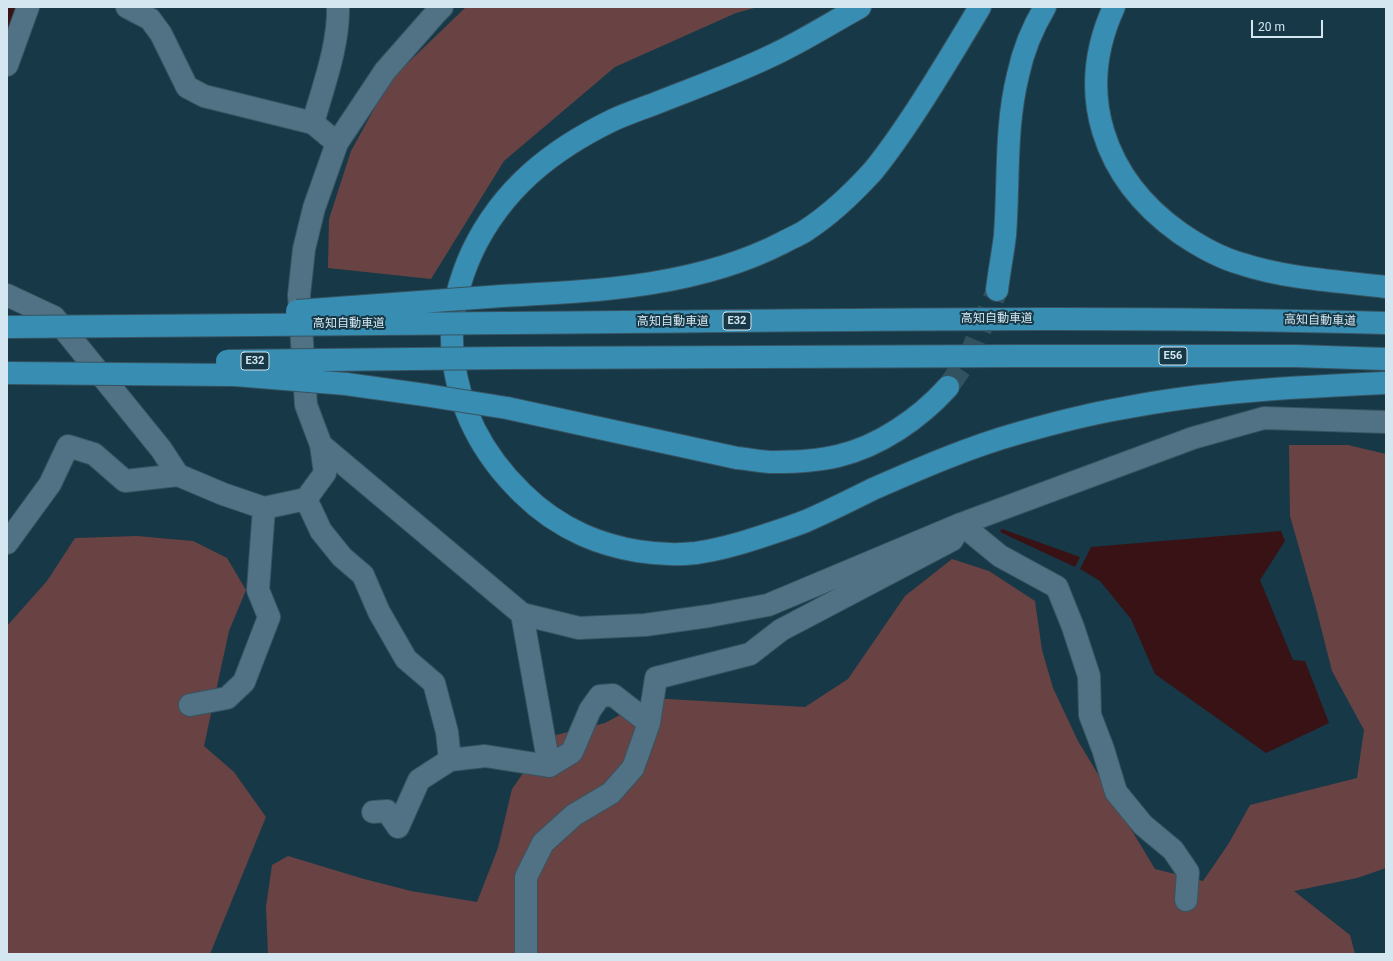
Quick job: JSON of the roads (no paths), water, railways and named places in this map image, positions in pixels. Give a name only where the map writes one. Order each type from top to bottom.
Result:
[{"type":"highway","points":[[860,7],[774,55],[615,119],[578,139],[552,156],[516,186],[490,220],[469,259],[461,279],[455,308],[452,329],[452,344],[458,385],[472,426],[495,463],[529,500],[550,516],[573,530],[621,548],[645,552],[694,553],[733,545],[782,530],[804,522],[957,454],[1016,434],[1070,420],[1124,407],[1222,394],[1386,383]]},
{"type":"highway","points":[[93,326],[618,288],[673,280],[721,268],[765,252],[805,231],[843,202],[873,170],[901,133],[927,94],[980,7]]},
{"type":"highway","points":[[997,290],[1005,236],[1008,157],[1013,100],[1018,73],[1038,20],[1045,7]]},
{"type":"highway","points":[[1114,7],[1100,42],[1096,65],[1096,88],[1099,115],[1105,140],[1115,162],[1128,183],[1145,204],[1164,221],[1191,240],[1215,253],[1242,264],[1273,272],[1309,278],[1386,287]]},
{"type":"highway","name":"高知自動車道","points":[[7,327],[971,319],[1287,320],[1386,323]]},
{"type":"highway","name":"E32","points":[[7,364],[504,358],[960,356]]},
{"type":"highway","name":"E56","points":[[960,356],[1296,356],[1386,359]]},
{"type":"highway","points":[[7,373],[235,375],[346,384],[507,408],[737,458],[773,462],[838,456],[868,445],[892,433],[914,419],[935,402],[948,386]]},
{"type":"street","points":[[7,65],[28,7]]},
{"type":"street","points":[[127,7],[150,19],[161,34],[187,87],[204,96],[313,123],[337,143]]},
{"type":"street","points":[[313,123],[336,39],[338,7]]},
{"type":"street","points":[[7,543],[50,484],[68,446],[94,454],[125,481],[178,475],[223,494],[264,508],[306,499],[324,473],[321,444],[306,405],[300,294],[304,249],[314,208],[337,143],[385,71],[442,7]]},
{"type":"street","points":[[7,295],[54,317],[160,449],[178,475]]},
{"type":"street","points":[[321,444],[522,614],[580,628],[644,625],[709,616],[768,605],[961,524],[1193,438],[1264,418],[1386,422]]},
{"type":"street","points":[[306,499],[321,531],[342,557],[363,576],[379,612],[406,659],[434,682],[448,732],[450,760]]},
{"type":"street","points":[[190,705],[227,698],[244,682],[269,617],[258,590],[264,508]]},
{"type":"street","points":[[526,954],[526,877],[543,842],[574,814],[611,793],[633,768],[649,723],[656,678],[750,654],[781,630],[952,540],[961,524]]},
{"type":"street","points":[[961,524],[1000,556],[1057,587],[1073,627],[1089,676],[1090,715],[1103,749],[1116,792],[1143,825],[1173,850],[1188,872],[1186,900]]},
{"type":"street","points":[[522,614],[549,766]]},
{"type":"street","points":[[373,812],[387,811],[398,827],[419,780],[450,760],[485,756],[549,766],[572,752],[590,710],[600,696],[613,695],[649,723]]},
{"type":"waterway","points":[[7,14],[9,7]]},
{"type":"tunnel","points":[[948,387],[970,355],[997,290]]}]
